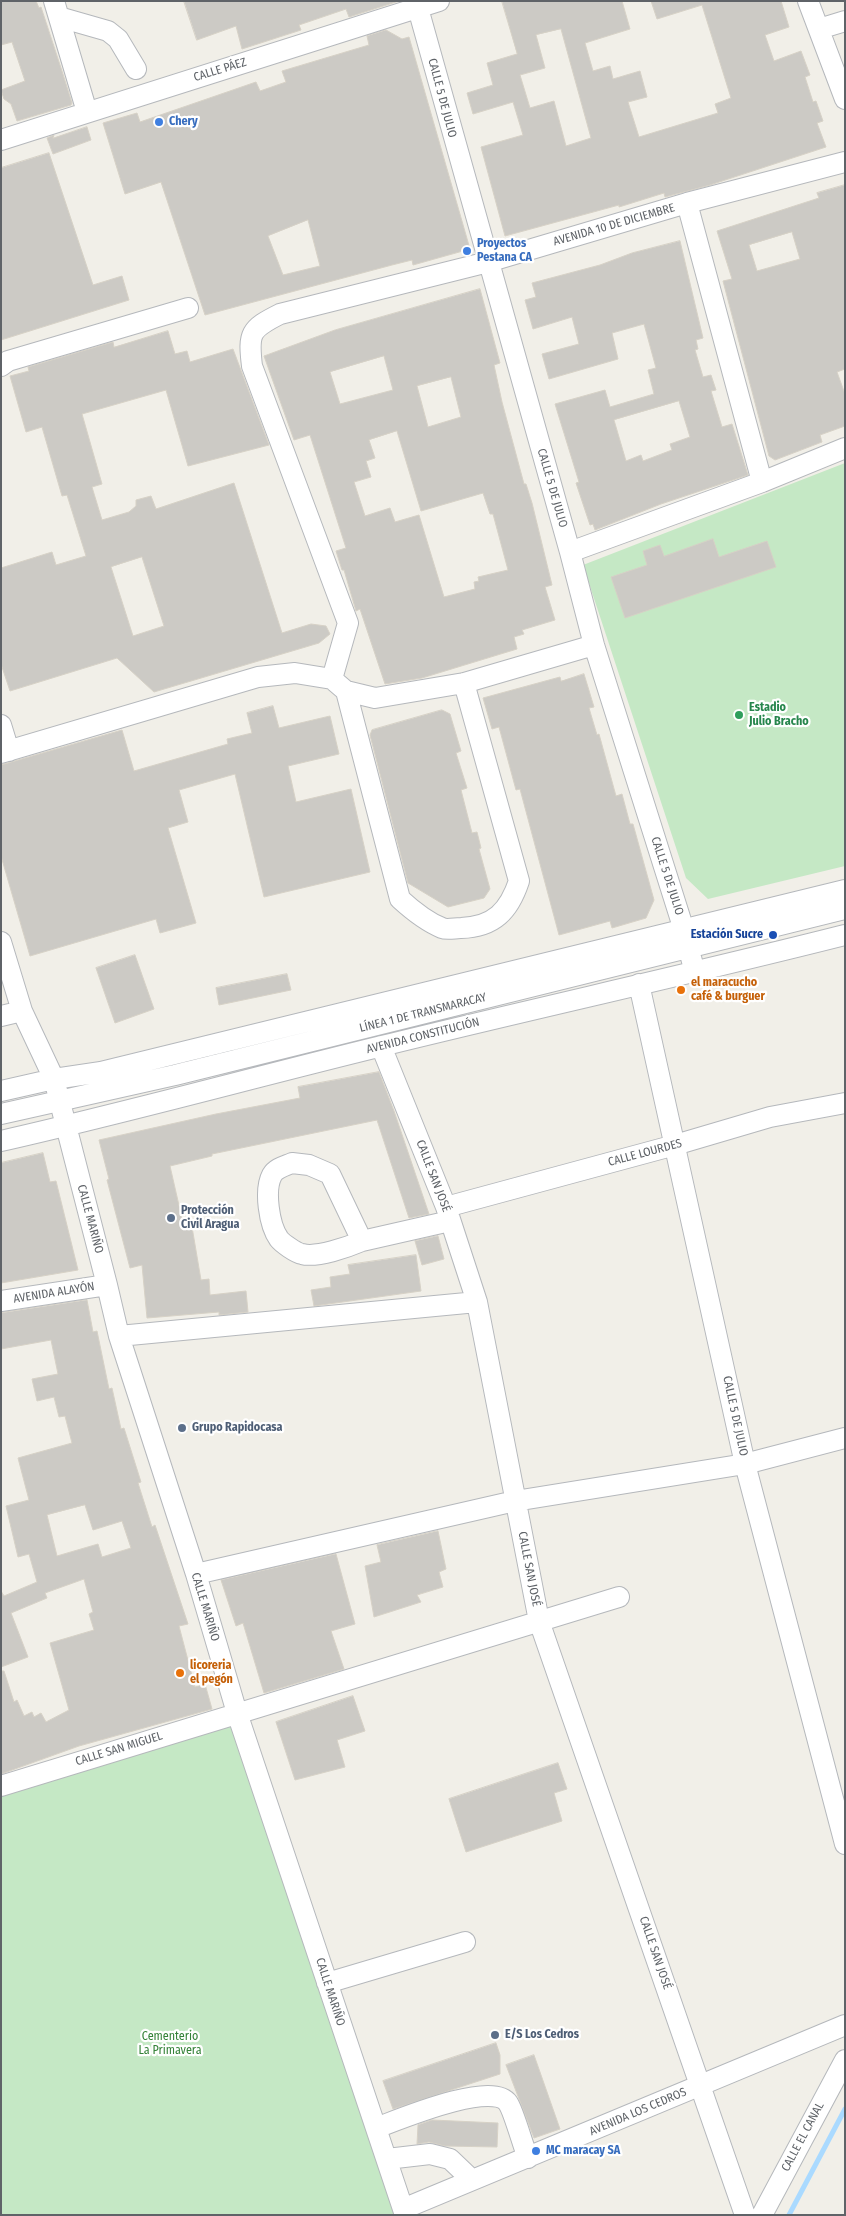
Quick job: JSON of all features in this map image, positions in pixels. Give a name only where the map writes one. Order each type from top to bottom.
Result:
[{"type":"street","name":"CALLE PÁEZ","points":[[1,140],[417,5],[439,1]]},
{"type":"street","points":[[808,1],[845,99]]},
{"type":"street","name":"CALLE 5 DE JULIO","points":[[417,5],[570,552],[594,645],[695,972]]},
{"type":"street","points":[[57,9],[87,112]]},
{"type":"street","points":[[57,9],[108,31],[118,39],[136,69]]},
{"type":"street","points":[[819,29],[845,21]]},
{"type":"street","name":"AVENIDA 10 DE DICIEMBRE","points":[[339,685],[348,623],[252,366],[249,341],[260,324],[280,314],[488,262],[687,204],[845,162]]},
{"type":"street","points":[[687,204],[762,482]]},
{"type":"street","points":[[1,366],[8,361],[188,308]]},
{"type":"street","points":[[570,552],[762,482],[845,448]]},
{"type":"street","points":[[1,724],[5,752],[258,677],[295,673],[339,685],[375,698],[464,683],[594,645]]},
{"type":"street","points":[[339,685],[400,899],[417,914],[443,929],[476,928],[503,914],[514,895],[519,881],[464,683]]},
{"type":"street","points":[[1,1091],[54,1079],[100,1072],[686,939],[845,890]]},
{"type":"street","name":"LÍNEA 1 DE TRANSMARACAY","points":[[1,1114],[175,1075],[686,939],[845,909]]},
{"type":"street","name":"AVENIDA CONSTITUCIÓN","points":[[1,1141],[66,1127],[381,1046],[845,935]]},
{"type":"street","name":"CALLE MARIÑO","points":[[1,942],[22,1011],[54,1079],[107,1285],[118,1336],[196,1574],[237,1713],[404,2212]]},
{"type":"street","name":"CALLE 5 DE JULIO","points":[[639,984],[745,1464],[845,1844]]},
{"type":"street","points":[[1,1016],[22,1011]]},
{"type":"street","name":"CALLE SAN JOSÉ","points":[[381,1046],[448,1214],[477,1302],[539,1621],[745,2215]]},
{"type":"street","name":"CALLE LOURDES","points":[[362,1242],[448,1214],[770,1117],[845,1103]]},
{"type":"street","points":[[292,1163],[309,1165],[330,1174],[362,1242],[338,1251],[302,1254],[279,1240],[271,1219],[267,1194],[272,1175],[280,1167],[292,1163]]},
{"type":"street","name":"AVENIDA ALAYÓN","points":[[1,1301],[107,1285]]},
{"type":"street","points":[[118,1336],[477,1302]]},
{"type":"street","points":[[196,1574],[515,1500],[745,1464],[845,1438]]},
{"type":"street","name":"CALLE SAN MIGUEL","points":[[1,1786],[620,1597]]},
{"type":"street","points":[[327,1984],[465,1942]]},
{"type":"street","name":"AVENIDA LOS CEDROS","points":[[404,2212],[472,2180],[845,2025]]},
{"type":"street","name":"CALLE EL CANAL","points":[[762,2215],[845,2060]]},
{"type":"street","points":[[376,2128],[457,2100],[498,2096],[508,2103],[528,2158]]},
{"type":"street","points":[[387,2159],[430,2154],[450,2160],[472,2180]]},
{"type":"green space","name":"Estadio Julio Bracho","points":[[845,463],[845,866],[708,899],[686,878],[583,565]]},
{"type":"green space","name":"Cementerio La Primavera","points":[[237,1713],[405,2215],[1,2215],[1,1787]]},
{"type":"building","points":[[1,1],[36,1],[39,8],[41,7],[72,103],[71,105],[17,121],[11,104],[4,99],[1,90],[25,81],[12,42],[1,45]]},
{"type":"building","points":[[184,1],[399,1],[349,17],[346,9],[299,25],[301,30],[242,49],[236,26],[197,40]]},
{"type":"building","points":[[502,1],[622,1],[630,29],[585,43],[593,71],[610,66],[613,79],[640,71],[647,97],[628,102],[639,137],[718,113],[715,104],[731,98],[702,5],[657,19],[651,1],[781,1],[789,27],[765,35],[774,61],[801,51],[810,75],[805,77],[813,102],[816,101],[823,121],[817,123],[826,147],[710,185],[665,197],[664,193],[619,207],[619,205],[505,236],[481,147],[523,135],[513,102],[473,114],[467,93],[493,85],[487,63],[517,54]],"holes":[[[561,29],[591,138],[566,146],[554,101],[530,108],[520,75],[545,68],[536,35]]]},
{"type":"building","points":[[386,30],[402,39],[409,37],[470,249],[413,265],[412,260],[205,315],[161,182],[125,194],[103,123],[137,113],[140,122],[256,82],[260,91],[286,82],[282,71],[369,45],[367,36]],"holes":[[[308,220],[320,266],[283,275],[268,236]]]},
{"type":"building","points":[[87,127],[91,140],[53,154],[47,138],[54,135],[53,138]]},
{"type":"building","points":[[49,153],[93,285],[122,276],[129,300],[1,340],[1,168]]},
{"type":"building","points":[[845,185],[845,369],[837,372],[845,394],[845,426],[820,435],[822,442],[775,460],[769,456],[723,281],[732,279],[717,231],[819,198],[817,193]],"holes":[[[792,232],[800,259],[757,271],[749,245]]]},
{"type":"building","points":[[680,241],[703,338],[696,340],[698,349],[695,350],[703,377],[711,375],[716,390],[711,391],[722,427],[732,424],[748,475],[661,504],[595,530],[593,524],[590,525],[576,483],[579,482],[555,404],[605,390],[610,407],[654,394],[648,370],[656,368],[644,324],[612,333],[618,359],[549,379],[542,354],[579,344],[572,317],[533,329],[525,300],[536,297],[532,283],[600,265],[632,253]],"holes":[[[679,401],[690,437],[670,444],[672,450],[643,461],[641,455],[626,461],[614,420]]]},
{"type":"building","points":[[480,289],[500,363],[494,365],[502,402],[524,484],[526,484],[532,503],[552,585],[545,587],[555,620],[522,630],[524,634],[514,637],[517,649],[422,678],[385,684],[360,609],[356,611],[344,570],[342,570],[336,551],[346,548],[310,435],[294,440],[264,356],[335,330]],"holes":[[[384,356],[393,390],[340,404],[330,372]],[[451,377],[461,417],[428,427],[417,386]],[[397,431],[421,511],[483,493],[490,514],[493,514],[508,570],[478,577],[479,581],[474,582],[475,589],[444,597],[419,515],[395,522],[390,508],[365,516],[354,482],[371,477],[366,461],[375,458],[369,440]]]},
{"type":"building","points":[[168,331],[175,354],[187,351],[190,362],[233,349],[269,445],[188,466],[166,390],[82,414],[102,484],[92,487],[102,520],[129,512],[136,506],[136,500],[151,496],[156,509],[234,483],[282,633],[311,624],[326,626],[330,634],[319,643],[154,692],[117,658],[10,691],[1,664],[1,568],[52,552],[56,565],[86,556],[67,495],[62,496],[42,427],[26,432],[10,376],[29,371],[28,367],[113,342],[114,347]],"holes":[[[142,557],[164,626],[133,636],[111,567]]]},
{"type":"building","points":[[713,539],[719,557],[767,541],[776,567],[625,618],[611,577],[647,565],[643,551],[660,545],[664,556]]},
{"type":"building","points":[[584,674],[594,707],[589,708],[597,735],[599,734],[616,796],[622,794],[630,824],[633,824],[654,900],[646,918],[612,928],[610,921],[559,935],[520,789],[516,790],[499,727],[492,729],[483,698],[560,677],[561,681]]},
{"type":"building","points":[[273,706],[279,728],[330,716],[339,754],[288,766],[296,802],[351,789],[370,872],[264,897],[235,774],[179,790],[188,822],[168,828],[196,923],[160,933],[156,919],[30,956],[1,856],[1,765],[122,730],[134,771],[228,744],[227,739],[252,733],[247,713]]},
{"type":"building","points":[[442,710],[450,714],[461,751],[456,753],[467,788],[461,790],[472,833],[477,832],[481,848],[479,849],[490,889],[484,898],[448,907],[408,883],[370,735],[372,730]]},
{"type":"building","points":[[135,955],[154,1009],[115,1023],[96,968]]},
{"type":"building","points":[[287,974],[291,990],[219,1005],[216,988]]},
{"type":"building","points":[[379,1072],[429,1214],[409,1218],[377,1120],[212,1154],[212,1156],[170,1166],[183,1223],[191,1221],[201,1280],[209,1279],[210,1295],[246,1291],[248,1312],[219,1315],[219,1312],[147,1318],[142,1265],[130,1268],[107,1180],[109,1179],[99,1140],[216,1114],[300,1098],[298,1087]]},
{"type":"building","points":[[43,1153],[50,1182],[56,1181],[78,1270],[1,1283],[1,1163]]},
{"type":"building","points":[[438,1236],[444,1259],[422,1265],[415,1241]]},
{"type":"building","points":[[416,1255],[421,1291],[314,1306],[311,1290],[331,1287],[330,1277],[350,1274],[348,1265]]},
{"type":"building","points":[[87,1300],[93,1332],[97,1331],[109,1389],[112,1388],[121,1429],[124,1428],[141,1482],[138,1483],[152,1527],[155,1525],[188,1624],[179,1626],[195,1687],[205,1684],[212,1709],[79,1746],[1,1774],[1,1671],[4,1671],[14,1702],[17,1700],[24,1716],[32,1712],[34,1717],[41,1713],[46,1722],[69,1710],[50,1643],[94,1630],[89,1614],[93,1612],[84,1579],[45,1593],[47,1598],[11,1613],[28,1657],[1,1667],[1,1591],[4,1596],[37,1582],[29,1554],[18,1557],[6,1506],[29,1500],[18,1458],[72,1443],[65,1416],[59,1417],[54,1397],[37,1401],[32,1379],[58,1374],[51,1340],[1,1349],[1,1313]],"holes":[[[85,1505],[93,1530],[122,1521],[131,1548],[102,1557],[98,1544],[57,1556],[47,1515]]]},
{"type":"building","points":[[438,1531],[446,1569],[439,1572],[443,1587],[417,1595],[421,1602],[374,1617],[365,1566],[381,1562],[377,1545]]},
{"type":"building","points":[[336,1554],[355,1624],[331,1631],[344,1669],[264,1693],[243,1623],[236,1626],[221,1580]]},
{"type":"building","points":[[353,1696],[365,1731],[337,1740],[345,1767],[295,1780],[276,1722]]},
{"type":"building","points":[[558,1763],[567,1789],[554,1793],[562,1821],[466,1852],[449,1799]]},
{"type":"building","points":[[496,2043],[500,2055],[500,2074],[393,2109],[383,2081]]},
{"type":"building","points":[[534,2055],[560,2129],[534,2138],[506,2065]]},
{"type":"building","points":[[432,2120],[498,2123],[497,2147],[445,2146],[429,2142],[417,2144],[418,2125]]},
{"type":"waterway","points":[[789,2215],[845,2109]]},
{"type":"place","name":"Chery","points":[[159,122]]},
{"type":"place","name":"Proyectos Pestana CA","points":[[467,251]]},
{"type":"place","name":"Estadio Julio Bracho","points":[[739,715]]},
{"type":"place","name":"Estación Sucre","points":[[773,935]]},
{"type":"place","name":"el maracucho café & burguer","points":[[681,990]]},
{"type":"place","name":"Protección Civil Aragua","points":[[171,1218]]},
{"type":"place","name":"Grupo Rapidocasa","points":[[182,1428]]},
{"type":"place","name":"licoreria el pegón","points":[[180,1673]]},
{"type":"place","name":"E/S Los Cedros","points":[[495,2035]]},
{"type":"place","name":"MC maracay SA","points":[[536,2151]]}]
